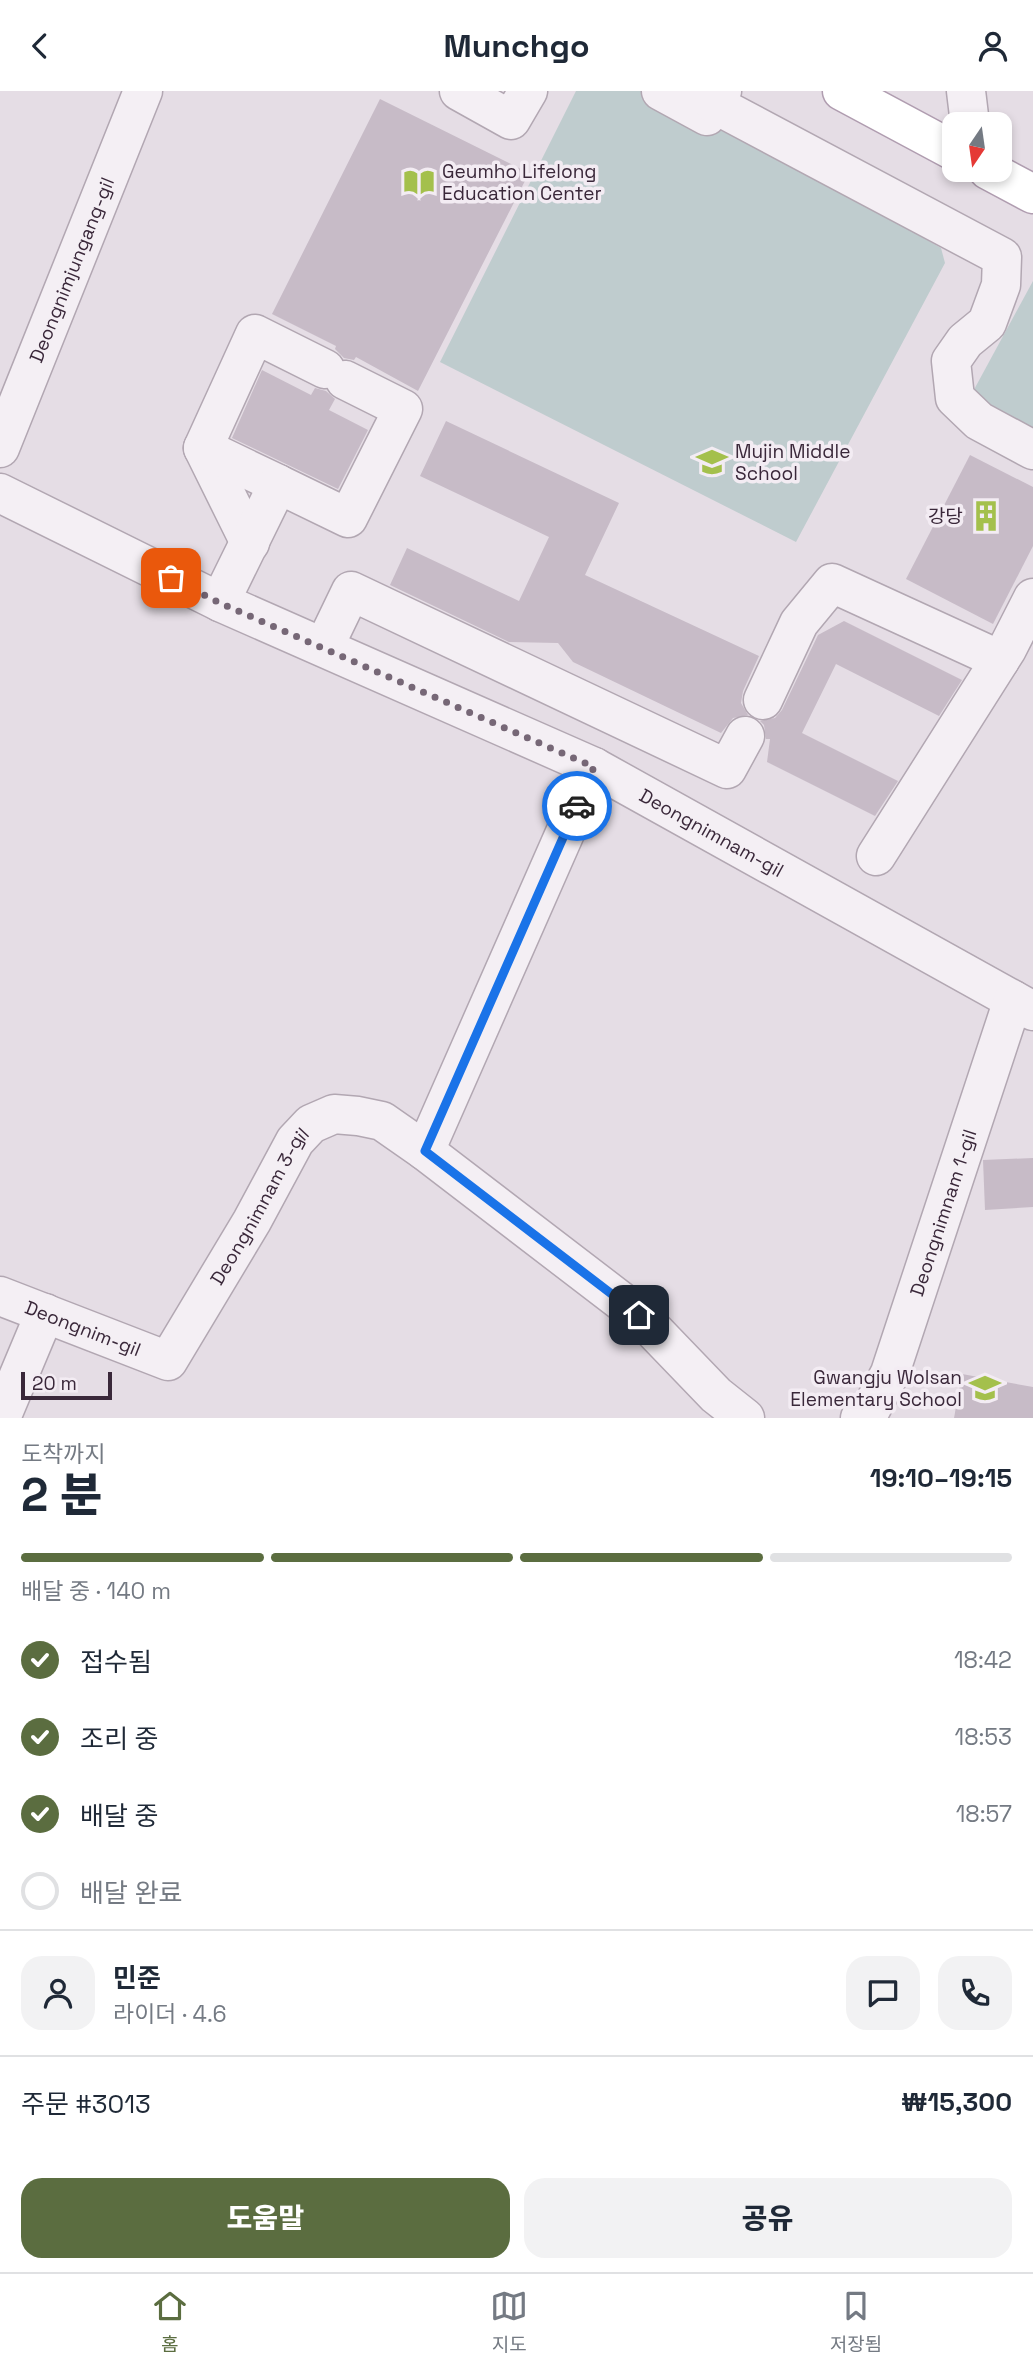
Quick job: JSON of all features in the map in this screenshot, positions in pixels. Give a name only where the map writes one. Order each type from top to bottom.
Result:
[{"type":"main road","points":[[842,91],[942,145]]},
{"type":"main road","points":[[1010,182],[1033,194]]},
{"type":"street","name":"Deongnimjungang-gil","points":[[0,448],[142,91]]},
{"type":"street","points":[[459,91],[511,120],[528,91]]},
{"type":"street","points":[[661,91],[707,116],[718,98],[1002,257],[1001,285],[987,323],[965,341],[951,361],[955,398],[979,421],[1033,450]]},
{"type":"street","points":[[966,91],[969,112]]},
{"type":"street","points":[[255,334],[403,409],[348,518],[203,448],[255,334]]},
{"type":"street","points":[[203,448],[250,543]]},
{"type":"street","points":[[220,603],[278,484]]},
{"type":"street","name":"Deongnimnam-gil","points":[[0,493],[220,603],[594,767],[1023,1006]]},
{"type":"street","points":[[762,700],[799,623],[832,583],[1000,660]]},
{"type":"street","points":[[324,647],[351,591],[727,769],[745,736]]},
{"type":"street","points":[[876,856],[1000,660],[1033,598]]},
{"type":"street","points":[[594,767],[425,1151],[639,1315],[716,1395],[746,1418]]},
{"type":"street","name":"Deongnimnam 1-gil","points":[[860,1418],[870,1411],[890,1373],[1023,1006]]},
{"type":"street","name":"Deongnimnam 3-gil","points":[[168,1361],[252,1221],[295,1142],[311,1124],[334,1114],[382,1121],[425,1151]]},
{"type":"street","name":"Deongnim-gil","points":[[0,1296],[168,1361]]},
{"type":"street","points":[[1,1418],[45,1313]]},
{"type":"shaded area","points":[[576,91],[646,91],[747,144],[758,142],[941,248],[945,263],[796,542],[440,362]]},
{"type":"shaded area","points":[[1033,281],[1033,431],[970,397]]},
{"type":"building","points":[[380,99],[529,173],[418,391],[356,357],[354,360],[344,358],[335,349],[336,346],[272,314]]},
{"type":"building","points":[[262,370],[311,395],[315,388],[326,391],[335,399],[329,410],[368,430],[338,489],[232,438]]},
{"type":"building","points":[[446,421],[619,503],[585,575],[759,656],[743,691],[741,703],[748,715],[733,718],[721,733],[573,662],[558,643],[509,642],[390,585],[407,548],[519,601],[549,537],[420,476]]},
{"type":"building","name":"강당","points":[[970,455],[1033,487],[1033,546],[993,624],[906,579]]},
{"type":"building","points":[[844,621],[962,680],[939,716],[836,664],[802,733],[898,781],[875,816],[767,762],[770,739],[766,739],[764,725],[760,721],[775,718],[782,710],[818,635]]},
{"type":"building","points":[[1033,1158],[1033,1207],[985,1210],[983,1160]]},
{"type":"building","name":"Gwangju Wolsan Elementary School","points":[[962,1374],[1033,1387],[1033,1418],[954,1418]]},
{"type":"way so far","points":[[171,578],[220,603],[594,767],[577,806]]},
{"type":"place","name":"Geumho Lifelong Education Center","points":[[419,182]]},
{"type":"place","name":"Mujin Middle School","points":[[712,462]]},
{"type":"place","name":"강당","points":[[986,516]]},
{"type":"place","name":"Gwangju Wolsan Elementary School","points":[[985,1388]]},
{"type":"route","points":[[577,806],[425,1151],[639,1315]]}]
